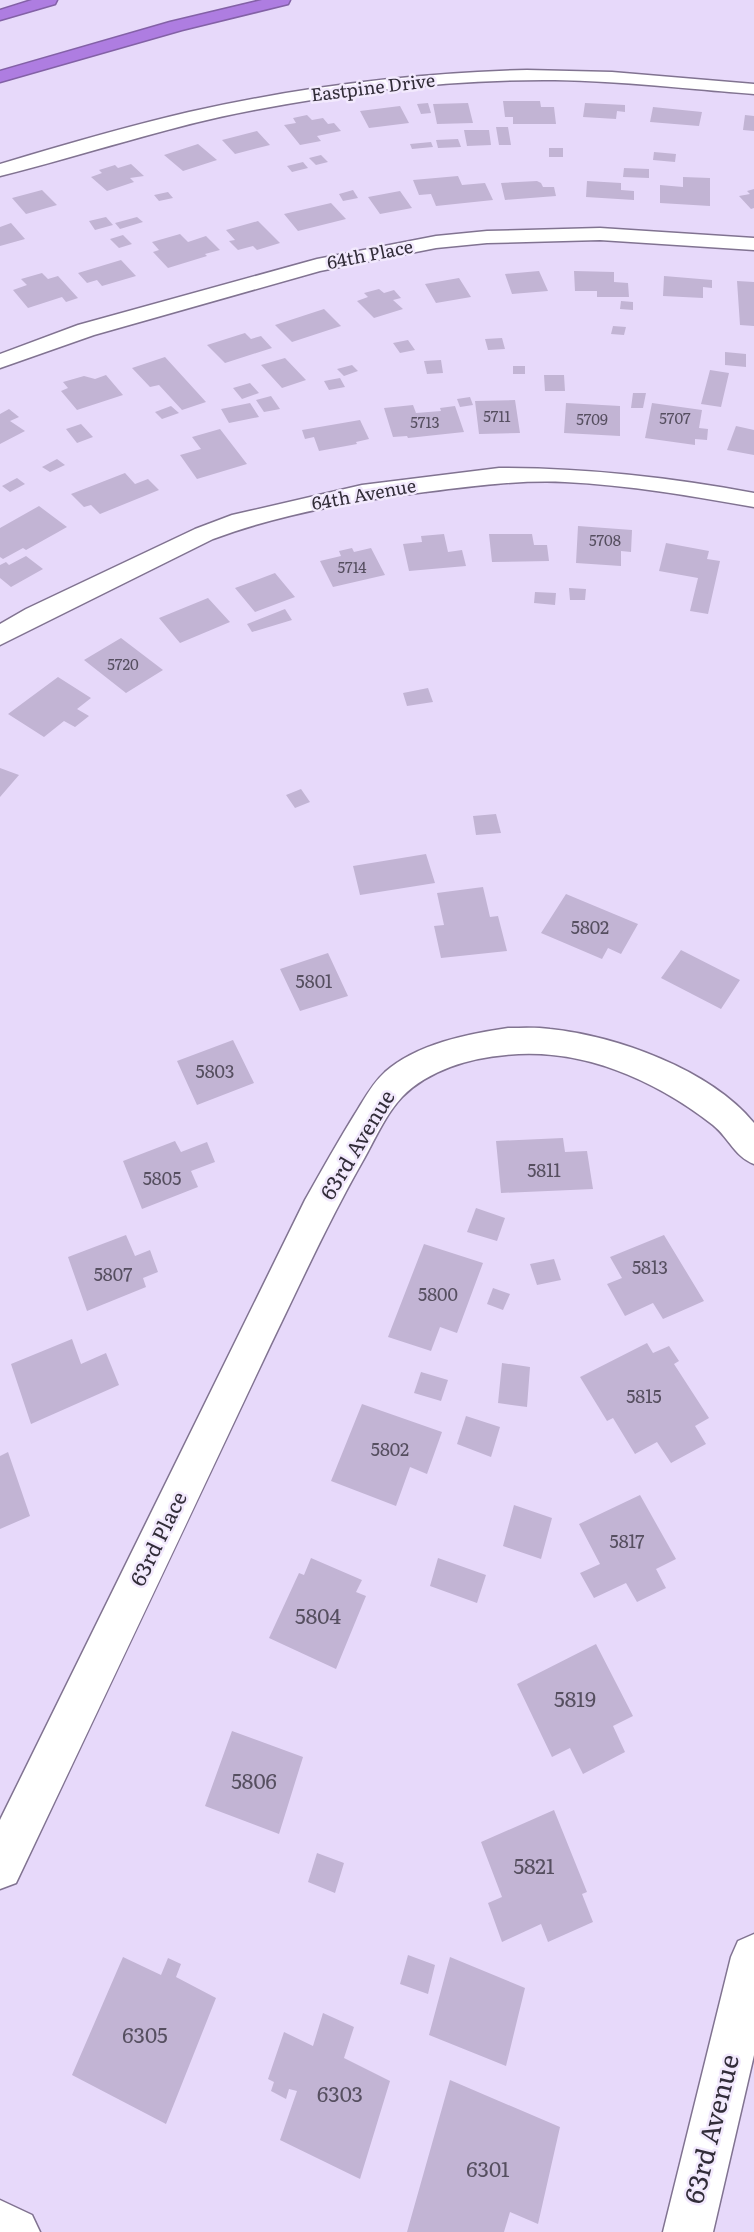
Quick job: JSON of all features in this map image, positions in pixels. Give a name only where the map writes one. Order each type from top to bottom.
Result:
[{"type":"highway","points":[[0,15],[49,0]]},
{"type":"highway","points":[[0,77],[176,26],[282,0]]},
{"type":"street","name":"Eastpine Drive","points":[[0,170],[194,117],[342,89],[418,81],[528,75],[585,76],[754,89]]},
{"type":"street","name":"64th Place","points":[[0,361],[86,330],[141,317],[317,265],[436,242],[487,237],[600,234],[754,244]]},
{"type":"street","name":"64th Avenue","points":[[0,636],[35,615],[204,534],[241,520],[362,492],[499,475],[566,475],[677,486],[754,500]]},
{"type":"street","name":"63rd Avenue","points":[[317,1211],[353,1145],[392,1085],[415,1069],[454,1050],[505,1040],[566,1044],[628,1059],[686,1087],[729,1119],[754,1149]]},
{"type":"street","name":"63rd Place","points":[[0,1867],[317,1211]]},
{"type":"street","name":"63rd Avenue","points":[[688,2232],[754,1957]]},
{"type":"street","points":[[0,2225],[15,2232]]},
{"type":"building","points":[[503,101],[540,101],[541,107],[554,107],[556,124],[513,124],[513,117],[505,117]]},
{"type":"building","points":[[428,103],[431,113],[421,114],[417,104]]},
{"type":"building","points":[[468,103],[473,123],[437,124],[433,104]]},
{"type":"building","points":[[585,103],[625,105],[625,112],[617,111],[616,119],[583,117]]},
{"type":"building","points":[[400,106],[409,123],[369,128],[360,111]]},
{"type":"building","points":[[653,107],[702,112],[699,126],[650,122]]},
{"type":"building","points":[[307,115],[312,120],[323,118],[328,124],[334,123],[341,131],[317,136],[321,141],[300,145],[284,125],[296,123],[293,118]]},
{"type":"building","points":[[745,115],[754,116],[754,131],[743,130]]},
{"type":"building","points":[[496,127],[508,127],[511,145],[499,145]]},
{"type":"building","points":[[464,130],[489,130],[491,145],[467,146]]},
{"type":"building","points":[[257,131],[270,145],[235,154],[222,140]]},
{"type":"building","points":[[458,139],[461,147],[438,148],[436,140]]},
{"type":"building","points":[[431,142],[433,147],[412,149],[410,144]]},
{"type":"building","points":[[198,144],[217,160],[183,171],[164,155]]},
{"type":"building","points":[[549,148],[563,148],[563,157],[549,157]]},
{"type":"building","points":[[654,152],[676,154],[675,162],[653,160]]},
{"type":"building","points":[[321,155],[328,162],[316,165],[309,158]]},
{"type":"building","points":[[303,162],[308,168],[292,172],[287,166]]},
{"type":"building","points":[[131,164],[144,176],[130,178],[134,182],[107,191],[91,177],[102,173],[99,170],[115,165],[118,168]]},
{"type":"building","points":[[624,168],[649,169],[649,178],[623,177]]},
{"type":"building","points":[[458,176],[462,185],[485,183],[493,200],[436,206],[431,194],[419,195],[413,180]]},
{"type":"building","points":[[683,177],[710,178],[710,206],[660,203],[660,185],[683,187]]},
{"type":"building","points":[[537,181],[543,187],[554,187],[556,196],[505,200],[501,183]]},
{"type":"building","points":[[587,181],[621,183],[621,190],[634,191],[634,200],[586,197]]},
{"type":"building","points":[[754,189],[754,208],[751,209],[739,196],[750,194],[747,191]]},
{"type":"building","points":[[42,190],[57,205],[26,214],[12,198]]},
{"type":"building","points":[[353,190],[358,198],[343,201],[339,194]]},
{"type":"building","points":[[400,191],[412,208],[380,214],[368,197]]},
{"type":"building","points":[[168,192],[173,198],[159,201],[154,195]]},
{"type":"building","points":[[331,203],[346,219],[298,231],[284,214]]},
{"type":"building","points":[[106,217],[113,225],[95,230],[89,221]]},
{"type":"building","points":[[137,217],[143,222],[120,229],[115,223]]},
{"type":"building","points":[[258,221],[280,243],[257,250],[253,246],[238,250],[229,241],[235,240],[226,230]]},
{"type":"building","points":[[11,223],[25,239],[0,246],[0,227]]},
{"type":"building","points":[[180,234],[188,242],[206,236],[220,250],[168,268],[153,252],[159,250],[152,242]]},
{"type":"building","points":[[123,235],[132,244],[119,248],[110,239]]},
{"type":"building","points":[[121,260],[136,276],[102,286],[97,280],[87,283],[78,273]]},
{"type":"building","points":[[539,271],[548,291],[512,294],[505,274]]},
{"type":"building","points":[[574,271],[614,272],[614,282],[628,283],[629,297],[597,297],[597,291],[575,291]]},
{"type":"building","points":[[42,273],[48,279],[58,276],[78,298],[66,302],[62,297],[28,308],[13,290],[27,285],[21,279]]},
{"type":"building","points":[[664,276],[712,280],[712,288],[703,287],[703,298],[663,296]]},
{"type":"building","points":[[459,278],[471,297],[436,303],[425,284]]},
{"type":"building","points":[[737,281],[754,282],[754,326],[740,325]]},
{"type":"building","points":[[379,289],[384,293],[394,290],[401,298],[393,300],[403,309],[374,318],[357,301],[368,297],[364,293]]},
{"type":"building","points":[[621,301],[633,302],[633,310],[620,309]]},
{"type":"building","points":[[324,309],[341,326],[292,342],[275,325]]},
{"type":"building","points":[[613,326],[626,327],[624,335],[611,334]]},
{"type":"building","points":[[245,333],[251,339],[261,336],[272,348],[225,363],[207,345]]},
{"type":"building","points":[[502,338],[505,349],[488,350],[485,339]]},
{"type":"building","points":[[408,340],[415,350],[400,353],[393,343]]},
{"type":"building","points":[[725,352],[746,354],[746,367],[725,365]]},
{"type":"building","points":[[165,357],[206,402],[182,410],[159,385],[150,387],[132,368]]},
{"type":"building","points":[[285,358],[306,380],[282,388],[261,365]]},
{"type":"building","points":[[441,360],[443,373],[427,374],[424,361]]},
{"type":"building","points":[[352,365],[358,371],[344,376],[337,369]]},
{"type":"building","points":[[513,366],[525,366],[525,374],[513,374]]},
{"type":"building","points":[[710,370],[729,373],[721,407],[701,404]]},
{"type":"building","points":[[106,375],[123,395],[77,410],[61,391],[68,388],[63,382],[84,376],[95,379]]},
{"type":"building","points":[[544,375],[564,375],[565,391],[545,391]]},
{"type":"building","points":[[340,378],[345,387],[329,390],[324,381]]},
{"type":"building","points":[[250,383],[259,393],[242,399],[233,388]]},
{"type":"building","points":[[633,393],[646,393],[643,408],[631,408]]},
{"type":"building","points":[[271,396],[280,409],[264,412],[256,400]]},
{"type":"building","points":[[470,397],[473,405],[460,407],[457,399]]},
{"type":"building","points":[[515,400],[520,433],[479,434],[475,401]]},
{"type":"building","points":[[250,403],[259,417],[229,423],[221,409]]},
{"type":"building","points":[[566,403],[620,406],[620,436],[564,433]]},
{"type":"building","points":[[652,403],[702,410],[699,428],[708,429],[707,440],[695,439],[695,445],[645,438]]},
{"type":"building","points":[[413,405],[416,413],[441,411],[440,408],[455,406],[464,432],[408,438],[407,436],[393,437],[384,408]]},
{"type":"building","points":[[171,406],[179,413],[162,419],[155,412]]},
{"type":"building","points":[[9,409],[19,417],[10,421],[25,431],[0,444],[0,414]]},
{"type":"building","points":[[360,420],[369,439],[356,442],[357,444],[319,451],[314,437],[305,439],[302,430]]},
{"type":"building","points":[[81,424],[93,437],[77,443],[66,429]]},
{"type":"building","points":[[736,426],[754,430],[754,455],[727,450]]},
{"type":"building","points":[[220,429],[247,464],[197,479],[180,455],[201,449],[192,437]]},
{"type":"building","points":[[57,459],[65,465],[50,472],[42,467]]},
{"type":"building","points":[[125,473],[135,484],[148,479],[159,490],[100,514],[91,505],[84,507],[71,494]]},
{"type":"building","points":[[17,478],[25,484],[10,492],[2,486]]},
{"type":"building","points":[[39,506],[67,527],[26,550],[23,548],[3,559],[0,557],[0,528]]},
{"type":"building","points":[[578,526],[632,530],[631,552],[621,551],[621,566],[576,563]]},
{"type":"building","points":[[444,534],[448,552],[462,550],[466,566],[409,571],[403,544],[422,542],[421,536]]},
{"type":"building","points":[[489,534],[532,534],[534,545],[547,545],[549,561],[492,562]]},
{"type":"building","points":[[666,543],[709,551],[707,559],[720,561],[708,614],[690,611],[698,578],[659,571]]},
{"type":"building","points":[[352,548],[354,552],[371,548],[385,575],[333,587],[320,561],[341,556],[339,551]]},
{"type":"building","points":[[26,556],[43,569],[11,587],[0,578],[0,565],[6,562],[9,565]]},
{"type":"building","points":[[275,573],[295,597],[255,612],[235,588]]},
{"type":"building","points":[[569,588],[586,589],[585,600],[570,600]]},
{"type":"building","points":[[535,592],[556,593],[555,605],[534,603]]},
{"type":"building","points":[[208,598],[230,622],[180,643],[159,618]]},
{"type":"building","points":[[285,609],[292,620],[252,632],[247,624]]},
{"type":"building","points":[[121,638],[163,670],[126,693],[84,660]]},
{"type":"building","points":[[58,677],[91,698],[77,709],[89,716],[75,727],[64,721],[44,737],[8,714]]},
{"type":"building","points":[[428,688],[433,702],[407,706],[403,693]]},
{"type":"building","points":[[0,768],[19,775],[0,797]]},
{"type":"building","points":[[301,789],[310,802],[295,808],[286,795]]},
{"type":"building","points":[[496,814],[501,833],[476,835],[473,816]]},
{"type":"building","points":[[426,854],[435,883],[360,895],[353,866]]},
{"type":"building","points":[[483,887],[490,917],[498,916],[507,951],[441,958],[434,926],[444,925],[437,893]]},
{"type":"building","points":[[566,894],[638,924],[621,954],[608,948],[602,959],[541,933]]},
{"type":"building","points":[[681,950],[740,980],[721,1009],[661,978]]},
{"type":"building","points":[[328,953],[348,996],[300,1011],[280,969]]},
{"type":"building","points":[[233,1040],[254,1083],[197,1105],[177,1061]]},
{"type":"building","points":[[563,1138],[565,1152],[587,1151],[593,1189],[501,1193],[496,1141]]},
{"type":"building","points":[[175,1141],[181,1152],[207,1142],[215,1162],[191,1171],[198,1187],[142,1209],[123,1161]]},
{"type":"building","points":[[476,1208],[505,1218],[497,1241],[467,1232]]},
{"type":"building","points":[[126,1235],[135,1256],[150,1250],[158,1272],[143,1278],[146,1287],[87,1311],[68,1257]]},
{"type":"building","points":[[664,1235],[704,1301],[663,1319],[653,1303],[625,1316],[607,1284],[622,1278],[610,1257]]},
{"type":"building","points":[[424,1244],[483,1263],[457,1333],[440,1327],[431,1351],[388,1337]]},
{"type":"building","points":[[554,1259],[561,1280],[537,1285],[530,1264]]},
{"type":"building","points":[[493,1288],[510,1294],[503,1310],[487,1304]]},
{"type":"building","points":[[72,1339],[81,1364],[106,1353],[119,1385],[31,1424],[11,1364]]},
{"type":"building","points":[[647,1343],[653,1353],[669,1346],[679,1361],[674,1364],[709,1418],[695,1426],[706,1444],[671,1463],[657,1442],[635,1454],[613,1418],[607,1421],[580,1377]]},
{"type":"building","points":[[502,1363],[530,1367],[527,1407],[498,1403]]},
{"type":"building","points":[[421,1372],[448,1380],[441,1401],[414,1393]]},
{"type":"building","points":[[362,1404],[442,1432],[427,1474],[410,1467],[396,1506],[331,1481]]},
{"type":"building","points":[[466,1416],[500,1427],[491,1457],[457,1444]]},
{"type":"building","points":[[8,1452],[30,1516],[0,1529],[0,1456]]},
{"type":"building","points":[[640,1495],[676,1559],[656,1569],[666,1588],[637,1602],[626,1583],[594,1598],[580,1573],[600,1564],[579,1524]]},
{"type":"building","points":[[514,1505],[552,1518],[541,1559],[503,1546]]},
{"type":"building","points":[[311,1558],[362,1580],[356,1592],[366,1596],[336,1669],[269,1638],[299,1573],[304,1575]]},
{"type":"building","points":[[438,1558],[486,1575],[477,1603],[430,1586]]},
{"type":"building","points":[[596,1644],[633,1716],[613,1726],[625,1752],[583,1774],[570,1748],[552,1757],[517,1684]]},
{"type":"building","points":[[232,1731],[303,1757],[279,1834],[205,1806]]},
{"type":"building","points":[[554,1810],[587,1892],[582,1894],[593,1922],[548,1942],[541,1924],[502,1942],[488,1903],[502,1897],[481,1842]]},
{"type":"building","points":[[317,1853],[344,1863],[335,1893],[308,1882]]},
{"type":"building","points":[[408,1955],[435,1965],[428,1994],[400,1984]]},
{"type":"building","points":[[123,1957],[161,1975],[168,1958],[181,1964],[176,1977],[216,1998],[166,2124],[72,2075]]},
{"type":"building","points":[[450,1957],[525,1988],[506,2066],[429,2035]]},
{"type":"building","points":[[323,2013],[354,2027],[344,2058],[390,2081],[360,2179],[280,2140],[297,2091],[289,2089],[286,2099],[271,2091],[274,2082],[268,2079],[284,2032],[313,2046]]},
{"type":"building","points":[[450,2080],[560,2127],[538,2224],[510,2212],[504,2232],[407,2232]]}]
